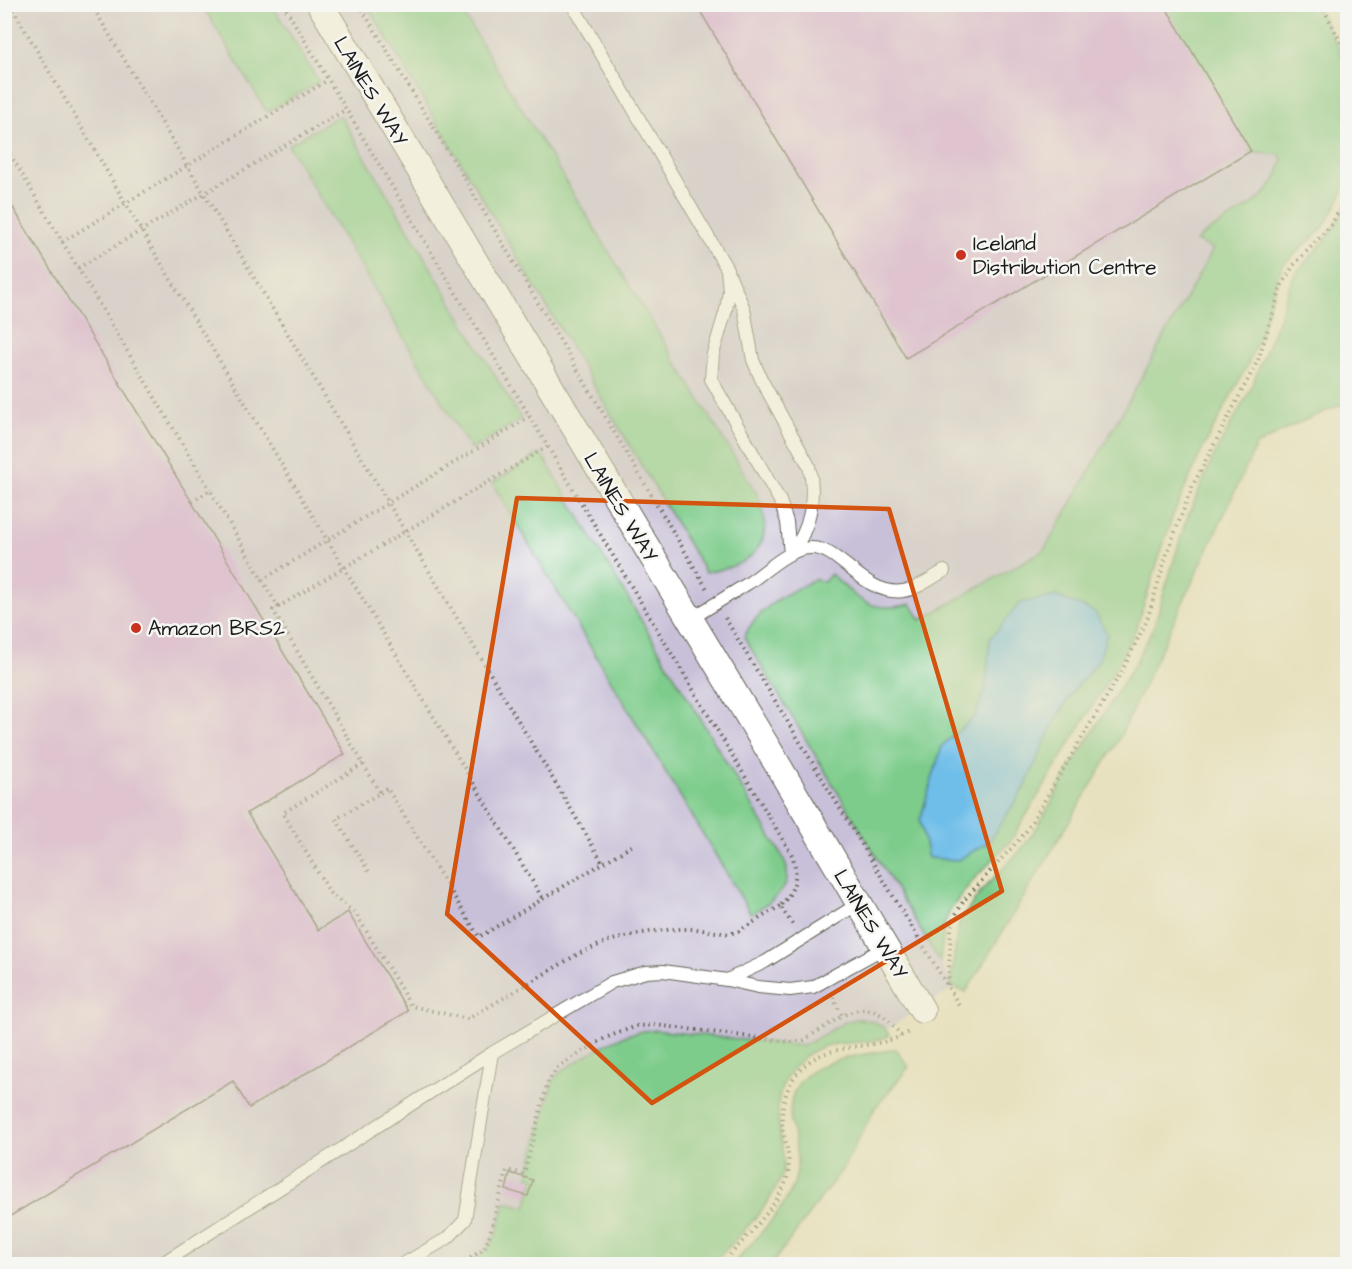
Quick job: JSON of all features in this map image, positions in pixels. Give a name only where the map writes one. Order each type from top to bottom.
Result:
[{"type":"street","name":"LAINES WAY","points":[[320,4],[926,1015]]},
{"type":"lane","points":[[572,4],[727,268],[744,309],[753,360],[762,381],[809,466],[812,480],[808,522],[798,545],[790,554]]},
{"type":"lane","points":[[727,268],[729,291],[713,354],[711,379],[780,501],[787,522],[790,554]]},
{"type":"lane","points":[[688,620],[790,554],[804,548],[822,549],[836,557],[862,579],[894,591],[904,591],[944,571]]},
{"type":"lane","points":[[727,980],[765,962],[858,904]]},
{"type":"lane","points":[[162,1264],[492,1053],[612,982],[630,976],[663,971],[790,990],[813,987],[884,948]]},
{"type":"lane","points":[[403,1264],[448,1238],[465,1220],[492,1053]]},
{"type":"path","points":[[10,4],[141,230],[543,899]]},
{"type":"path","points":[[91,4],[603,863]]},
{"type":"path","points":[[283,4],[792,855],[795,871],[794,888],[780,906],[739,931],[729,934],[696,929],[676,929],[647,932],[608,941],[578,954],[468,1018],[411,1006],[356,914],[330,892],[283,813],[363,764]]},
{"type":"path","points":[[359,4],[462,173],[716,603],[960,1005]]},
{"type":"path","points":[[1321,4],[1347,56]]},
{"type":"path","points":[[62,242],[328,80]]},
{"type":"path","points":[[78,268],[345,110]]},
{"type":"path","points":[[4,144],[278,607]]},
{"type":"path","points":[[947,986],[950,936],[955,916],[964,900],[1025,833],[1126,663],[1147,621],[1167,553],[1193,485],[1258,360],[1282,285],[1293,266],[1331,225],[1347,195]]},
{"type":"path","points":[[262,580],[529,417]]},
{"type":"path","points":[[380,793],[273,610],[547,447]]},
{"type":"path","points":[[192,502],[210,490]]},
{"type":"path","points":[[369,872],[336,819],[387,788],[479,938],[633,845]]},
{"type":"path","points":[[780,906],[801,938]]},
{"type":"path","points":[[825,980],[842,1016]]},
{"type":"path","points":[[722,1264],[774,1202],[787,1178],[789,1155],[782,1117],[786,1094],[798,1072],[826,1053],[889,1042],[901,1036],[926,1015],[956,999]]},
{"type":"path","points":[[460,1264],[484,1249],[507,1170],[524,1174],[548,1081],[558,1067],[604,1038],[637,1026],[655,1025],[791,1041],[804,1040],[842,1016],[858,1010],[879,1012],[892,1022],[901,1036]]},
{"type":"highlighted area","points":[[517,498],[889,509],[1002,891],[652,1103],[447,914]]},
{"type":"shaded area","points":[[5,5],[1164,5],[1283,160],[1273,183],[1260,199],[1209,229],[1196,240],[1214,248],[1044,550],[920,620],[911,605],[885,608],[868,605],[831,575],[824,582],[816,579],[765,608],[745,636],[954,988],[886,1030],[881,1025],[850,1020],[802,1046],[654,1030],[642,1030],[622,1036],[557,1074],[553,1081],[528,1176],[534,1177],[526,1207],[498,1228],[495,1238],[483,1255],[467,1264],[5,1264]]},
{"type":"green space","points":[[202,5],[272,5],[319,82],[267,112]]},
{"type":"green space","points":[[367,5],[458,5],[757,494],[765,526],[763,538],[749,558],[722,569],[705,572]]},
{"type":"green space","points":[[1163,5],[1315,5],[1338,46],[1347,69],[1347,180],[1339,201],[1322,229],[1284,264],[1277,278],[1260,335],[1248,364],[1202,450],[1173,515],[1136,629],[1117,666],[1010,842],[975,878],[952,907],[945,922],[940,962],[744,637],[757,617],[775,602],[816,579],[824,582],[831,574],[858,598],[875,606],[897,607],[911,604],[921,620],[1044,550],[1213,249],[1196,241],[1255,202],[1264,195],[1275,180],[1283,160],[1279,155],[1250,152]],"holes":[[[990,639],[1099,660],[1073,692],[1052,727],[942,746],[976,715],[986,686]]]},
{"type":"green space","points":[[340,115],[521,419],[471,450],[288,145]]},
{"type":"green space","points":[[1347,205],[1347,402],[1294,425],[1256,446],[1118,741],[966,992],[954,988],[951,983],[957,931],[962,918],[983,889],[1020,851],[1038,826],[1071,767],[1134,665],[1154,626],[1185,523],[1214,455],[1250,390],[1295,274],[1330,234]]},
{"type":"green space","points":[[541,453],[783,857],[787,868],[785,885],[775,898],[751,914],[492,483]]},
{"type":"green space","points":[[857,1019],[876,1023],[890,1035],[871,1041],[819,1048],[799,1062],[791,1071],[780,1092],[778,1104],[784,1160],[781,1178],[768,1202],[713,1264],[467,1264],[490,1245],[500,1223],[505,1202],[526,1207],[534,1178],[528,1176],[553,1081],[563,1070],[607,1044],[642,1031],[654,1030],[802,1046],[843,1023]]},
{"type":"green space","points":[[896,1049],[909,1067],[875,1108],[843,1168],[772,1264],[733,1264],[777,1214],[795,1180],[797,1159],[791,1122],[791,1101],[798,1085],[809,1073],[824,1065],[860,1055]]},
{"type":"water","points":[[1056,596],[1095,612],[1107,634],[1099,660],[1072,692],[1052,727],[1025,787],[989,842],[958,860],[928,858],[920,820],[942,746],[976,715],[986,686],[990,639],[1020,603]]},
{"type":"building","name":"Iceland Distribution Centre","points":[[696,4],[1164,4],[1251,151],[906,358]]},
{"type":"building","name":"Amazon BRS2","points":[[4,193],[345,754],[247,813],[318,930],[348,912],[408,1011],[249,1108],[233,1081],[4,1220]]},
{"type":"building","points":[[510,1173],[533,1180],[528,1196],[506,1190]]},
{"type":"place","name":"Iceland Distribution Centre","points":[[961,255]]},
{"type":"place","name":"Amazon BRS2","points":[[136,628]]}]
